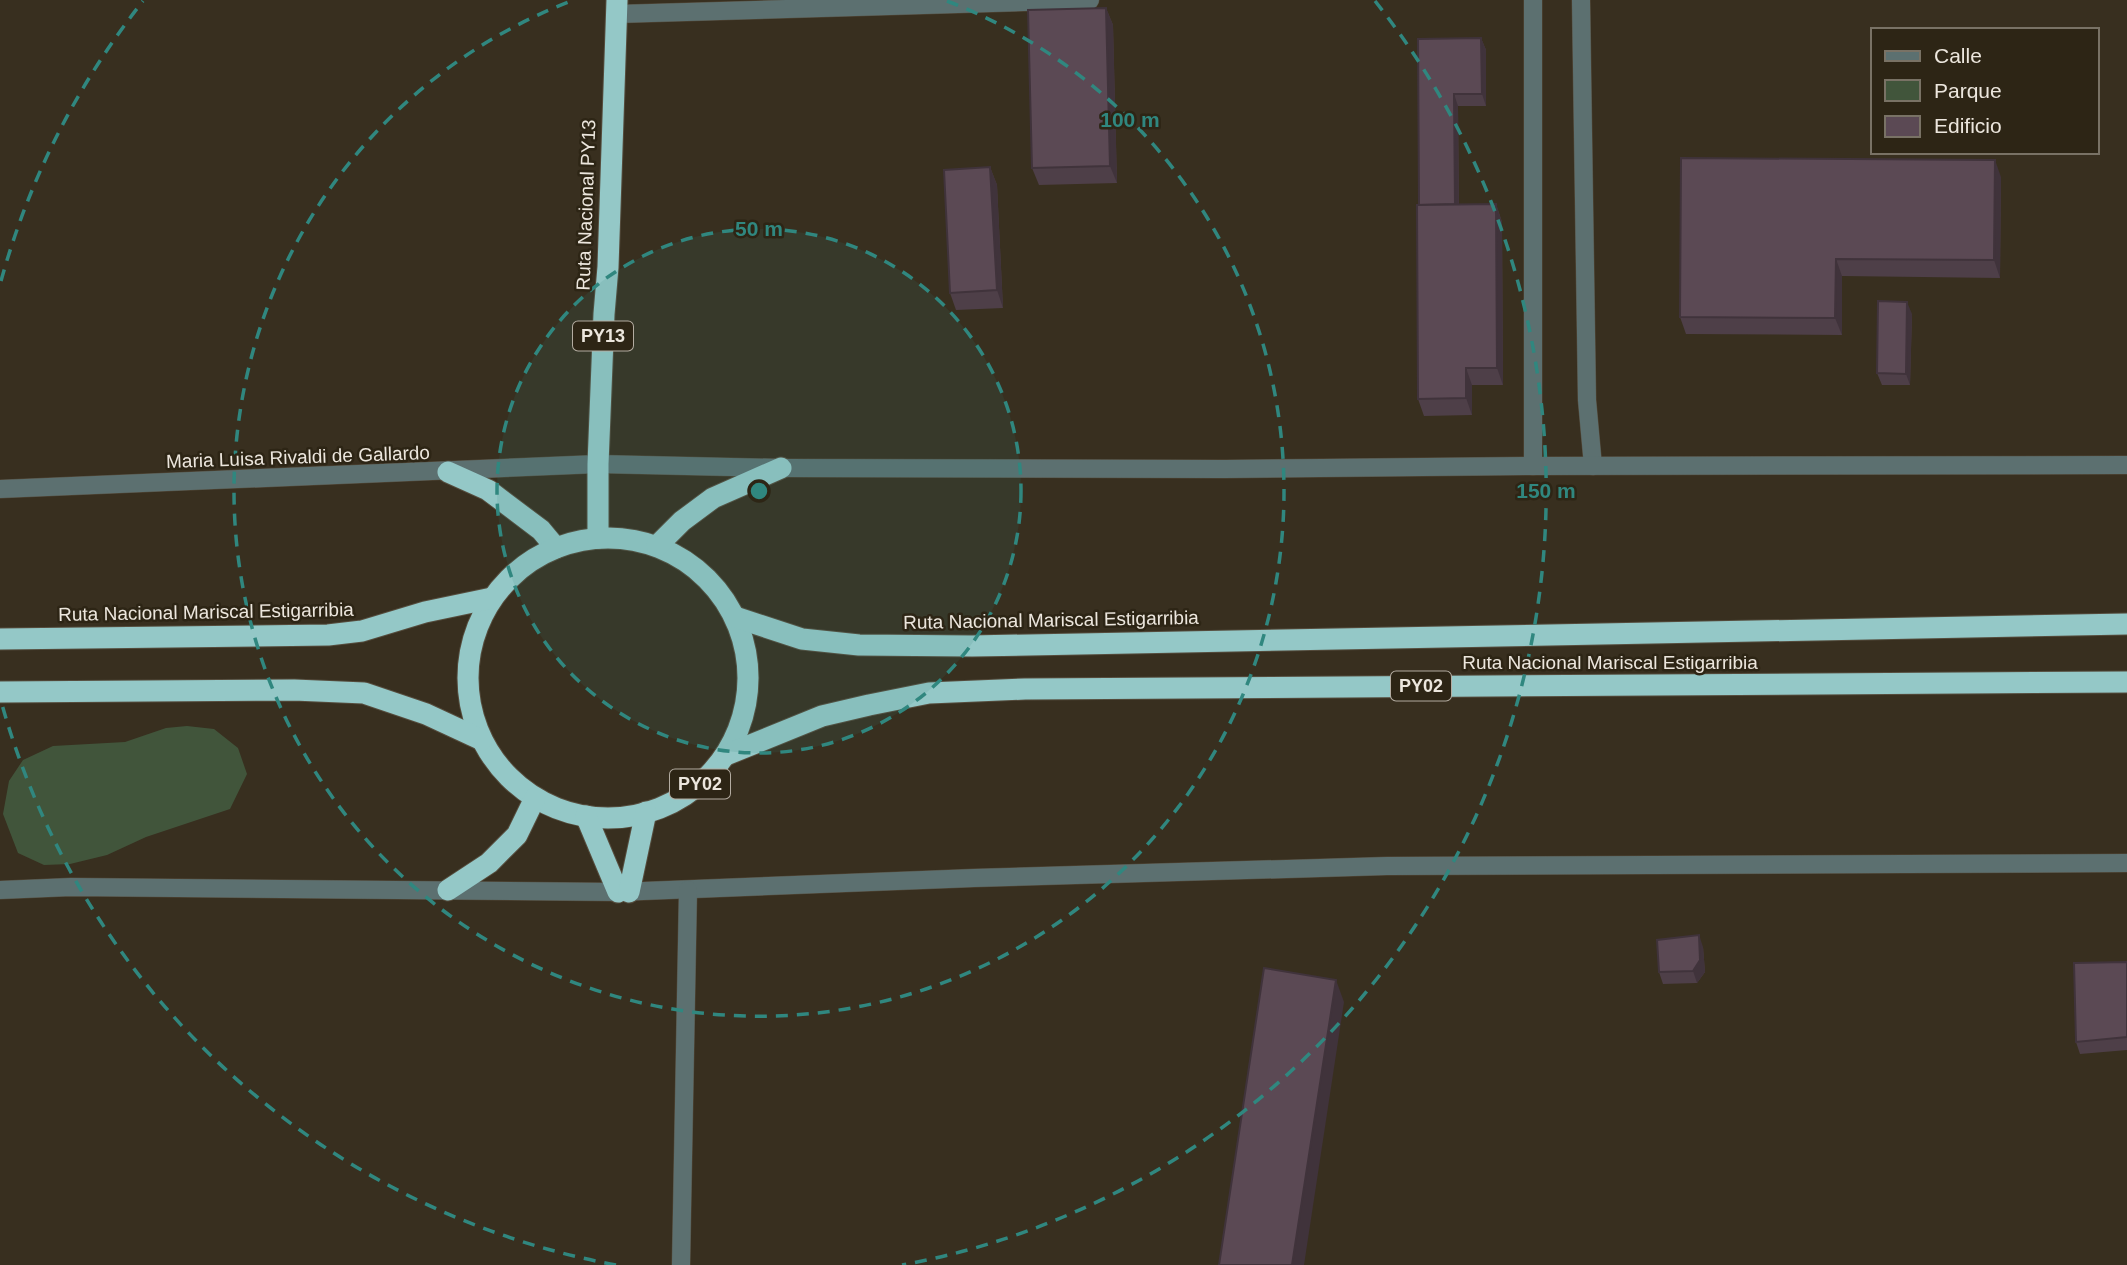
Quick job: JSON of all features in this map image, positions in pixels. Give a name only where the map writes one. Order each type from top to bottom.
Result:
[{"type":"highway","name":"Ruta Nacional PY13","points":[[598,538],[598,464],[617,7]]},
{"type":"highway","points":[[657,546],[682,521],[713,498],[781,468]]},
{"type":"highway","points":[[448,472],[488,490],[541,530],[556,548]]},
{"type":"highway","name":"PY02","points":[[598,538],[628,538],[657,546],[684,559],[705,575],[722,594],[736,617],[747,651],[749,687],[742,722],[726,755],[709,776],[688,793],[646,812],[612,818],[560,810],[536,798],[504,772],[482,740],[473,717],[468,692],[468,667],[480,619],[492,598],[516,571],[556,548],[598,538]]},
{"type":"highway","name":"Ruta Nacional Mariscal Estigarribia","points":[[0,639],[328,635],[362,631],[425,612],[492,598]]},
{"type":"highway","name":"Ruta Nacional Mariscal Estigarribia","points":[[736,617],[802,639],[859,645],[959,646],[2127,624]]},
{"type":"highway","name":"Ruta Nacional Mariscal Estigarribia","points":[[726,755],[822,716],[929,693],[1039,689],[2127,682]]},
{"type":"highway","points":[[0,692],[294,690],[364,693],[426,714],[482,740]]},
{"type":"highway","points":[[448,890],[489,863],[517,835],[536,798]]},
{"type":"highway","points":[[624,892],[646,812]]},
{"type":"highway","points":[[586,816],[624,892]]},
{"type":"street","points":[[617,7],[1090,0]]},
{"type":"street","points":[[1533,0],[1533,466]]},
{"type":"street","points":[[1581,0],[1587,400],[1592,466]]},
{"type":"street","name":"Maria Luisa Rivaldi de Gallardo","points":[[0,489],[598,464],[781,468],[1225,470],[1533,466],[2127,465]]},
{"type":"street","points":[[0,890],[71,887],[624,892],[729,886],[1387,866],[2127,863]]},
{"type":"street","points":[[681,1265],[688,890]]},
{"type":"green space","points":[[187,726],[214,729],[238,748],[247,774],[230,809],[146,837],[107,855],[70,864],[44,865],[18,853],[3,814],[9,781],[23,760],[53,746],[125,742],[166,728]]},
{"type":"building","points":[[1106,8],[1110,166],[1032,168],[1028,10]]},
{"type":"building","points":[[1481,38],[1482,94],[1454,94],[1455,204],[1419,205],[1418,39]]},
{"type":"building","points":[[1681,158],[1995,160],[1994,260],[1836,259],[1835,318],[1680,317]]},
{"type":"building","points":[[990,167],[997,290],[950,293],[944,170]]},
{"type":"building","points":[[1496,204],[1497,368],[1466,368],[1466,398],[1418,399],[1417,205]]},
{"type":"building","points":[[1878,301],[1907,302],[1906,374],[1877,373]]},
{"type":"building","points":[[1699,935],[1700,960],[1693,971],[1659,972],[1657,940]]},
{"type":"building","points":[[2127,962],[2127,1037],[2076,1042],[2074,963]]},
{"type":"building","points":[[1264,968],[1336,980],[1292,1265],[1219,1265]]}]
